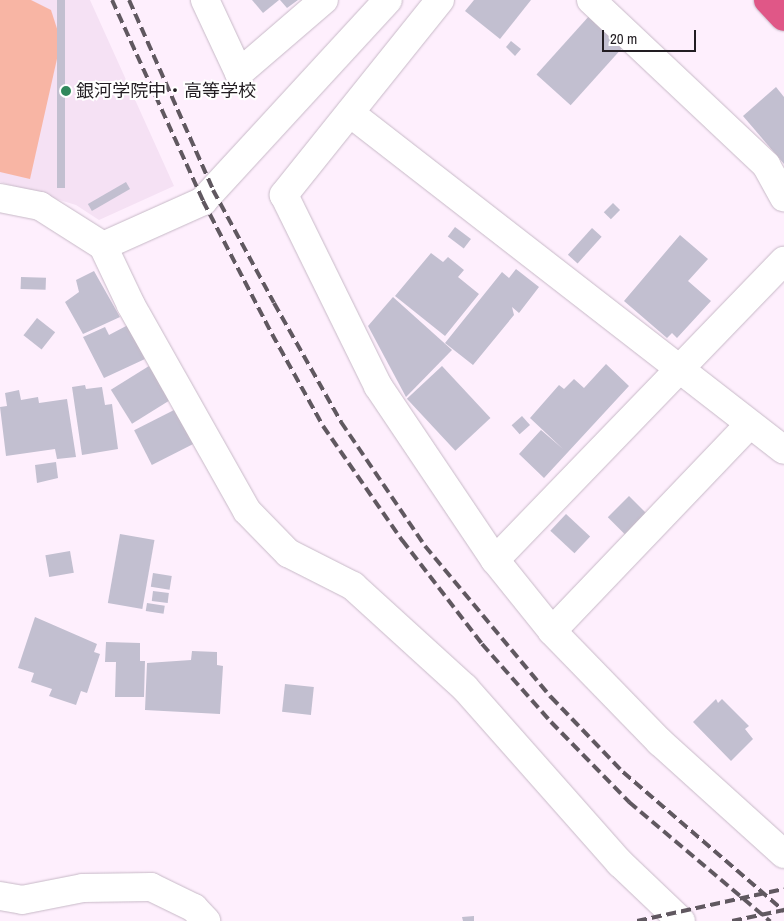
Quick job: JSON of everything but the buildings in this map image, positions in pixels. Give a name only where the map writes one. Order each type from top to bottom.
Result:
[{"type":"highway","points":[[768,0],[784,17]]},
{"type":"street","points":[[205,0],[239,73],[324,0]]},
{"type":"street","points":[[103,246],[203,201],[388,0]]},
{"type":"street","points":[[440,0],[284,195],[378,386],[495,560],[552,631],[660,742],[784,854]]},
{"type":"street","points":[[591,0],[766,164],[784,197]]},
{"type":"street","points":[[350,113],[784,450]]},
{"type":"street","points":[[0,198],[40,206],[103,246],[131,305],[247,511],[288,553],[353,586],[465,688],[614,856],[681,921]]},
{"type":"street","points":[[495,560],[677,367],[784,261]]},
{"type":"street","points":[[552,631],[750,424]]},
{"type":"street","points":[[0,896],[22,900],[83,888],[151,887],[194,908],[206,921]]},
{"type":"shaded area","name":"銀河学院中・高等学校","points":[[0,0],[90,0],[174,186],[99,220],[76,205],[0,182]]},
{"type":"shaded area","points":[[0,0],[31,0],[51,10],[61,41],[30,179],[0,172]]},
{"type":"railway","points":[[112,0],[203,201],[272,334],[323,426],[402,540],[482,644],[551,722],[629,802],[770,921]]},
{"type":"railway","points":[[129,0],[213,190],[274,303],[341,422],[425,546],[551,697],[623,772],[784,911]]},
{"type":"railway","points":[[637,921],[784,889]]},
{"type":"railway","points":[[732,921],[784,910]]},
{"type":"place","name":"銀河学院中・高等学校","points":[[66,91]]}]
